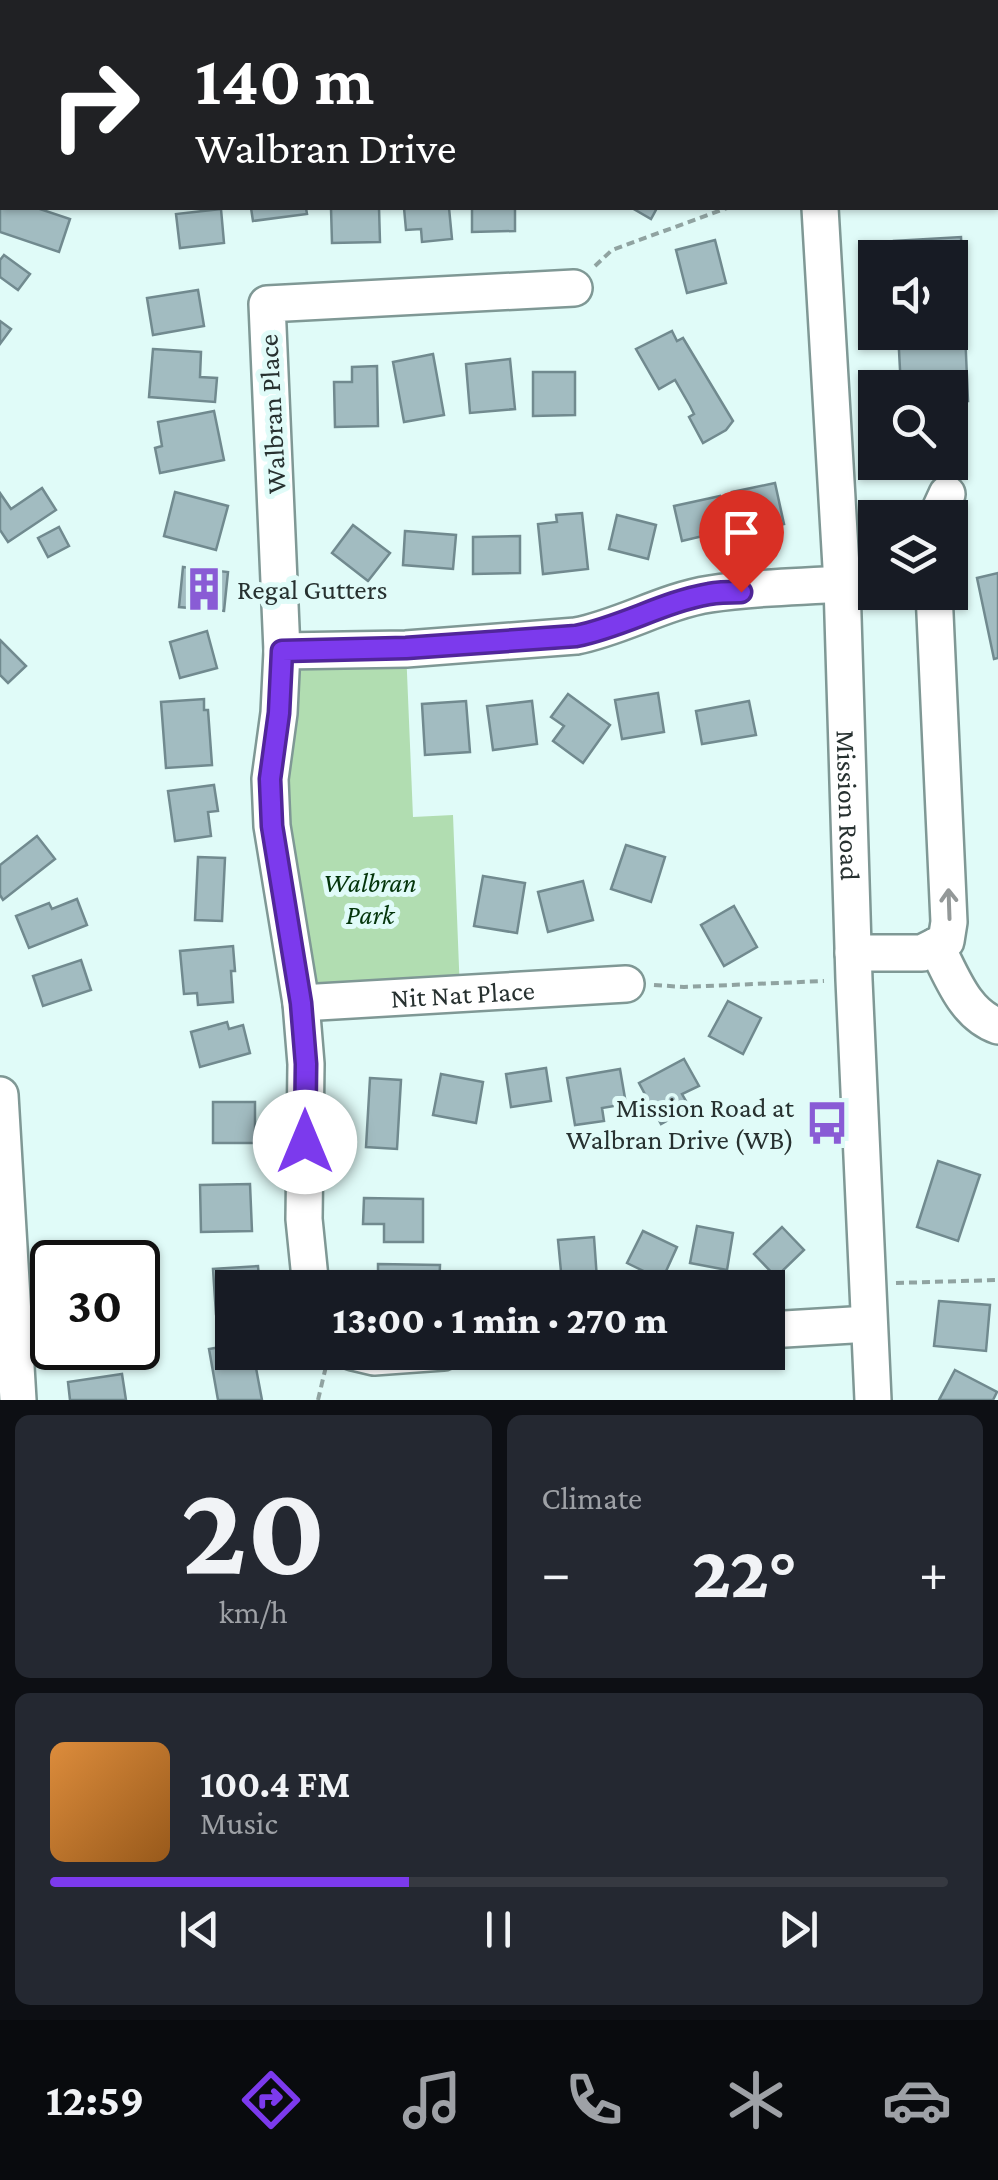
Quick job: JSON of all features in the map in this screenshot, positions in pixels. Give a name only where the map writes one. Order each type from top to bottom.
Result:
[{"type":"street","name":"Mission Road","points":[[820,210],[853,572],[854,966],[873,1400]]},
{"type":"street","name":"Walbran Place","points":[[282,651],[267,304],[574,288]]},
{"type":"street","points":[[309,1270],[304,1219],[306,1064],[301,1003],[272,826],[270,779],[282,651],[406,648],[576,636],[602,631],[708,594],[853,572]]},
{"type":"street","points":[[854,966],[922,953],[946,941],[950,922],[935,610]]},
{"type":"street","points":[[936,946],[970,1008],[998,1026]]},
{"type":"street","name":"Nit Nat Place","points":[[301,1003],[626,984]]},
{"type":"street","points":[[0,1095],[18,1400]]},
{"type":"street","points":[[785,1329],[868,1324]]},
{"type":"path","points":[[574,288],[612,250],[722,210]]},
{"type":"path","points":[[626,984],[684,986],[854,966]]},
{"type":"path","points":[[866,1284],[998,1280]]},
{"type":"path","points":[[318,1400],[325,1370]]},
{"type":"green space","name":"Walbran Park","points":[[406,649],[413,817],[453,815],[460,993],[301,1003],[272,826],[282,651]]},
{"type":"building","points":[[0,210],[43,210],[70,219],[59,252],[0,232]]},
{"type":"building","points":[[221,210],[224,243],[180,248],[176,214]]},
{"type":"building","points":[[251,210],[306,210],[307,214],[253,221]]},
{"type":"building","points":[[331,210],[379,210],[380,242],[332,243]]},
{"type":"building","points":[[404,210],[449,210],[452,239],[422,242],[421,229],[406,230]]},
{"type":"building","points":[[472,210],[515,210],[515,231],[472,232]]},
{"type":"building","points":[[635,210],[656,210],[651,219]]},
{"type":"building","points":[[961,237],[961,240],[911,240]]},
{"type":"building","points":[[715,240],[726,283],[687,293],[676,250]]},
{"type":"building","points":[[4,255],[30,274],[18,290],[0,277],[0,260]]},
{"type":"building","points":[[198,290],[204,326],[153,335],[147,298]]},
{"type":"building","points":[[0,321],[11,329],[0,344]]},
{"type":"building","points":[[672,331],[677,341],[683,338],[733,421],[726,430],[703,443],[689,417],[694,414],[675,380],[659,389],[636,349]]},
{"type":"building","points":[[153,349],[201,352],[200,377],[217,378],[215,402],[149,397]]},
{"type":"building","points":[[899,350],[966,350],[967,370],[900,370]]},
{"type":"building","points":[[433,354],[444,415],[404,422],[393,362]]},
{"type":"building","points":[[510,359],[515,409],[470,413],[466,364]]},
{"type":"building","points":[[377,366],[378,426],[335,427],[334,382],[352,382],[352,367]]},
{"type":"building","points":[[533,372],[575,372],[575,415],[533,416]]},
{"type":"building","points":[[214,411],[224,460],[160,473],[155,448],[162,446],[158,422]]},
{"type":"building","points":[[775,483],[784,524],[741,533],[732,492]]},
{"type":"building","points":[[42,488],[56,510],[8,542],[0,530],[0,493],[11,509]]},
{"type":"building","points":[[175,492],[228,506],[216,550],[164,536]]},
{"type":"building","points":[[720,496],[728,530],[682,541],[674,506]]},
{"type":"building","points":[[582,513],[588,569],[543,574],[538,524],[557,522],[556,515]]},
{"type":"building","points":[[617,515],[656,525],[648,559],[609,549]]},
{"type":"building","points":[[353,525],[390,553],[368,581],[332,553]]},
{"type":"building","points":[[59,527],[69,546],[48,557],[38,538]]},
{"type":"building","points":[[405,531],[456,535],[453,569],[403,565]]},
{"type":"building","points":[[520,536],[520,573],[473,574],[473,537]]},
{"type":"building","name":"Regal Gutters","points":[[183,567],[228,572],[224,611],[179,607]]},
{"type":"building","points":[[998,573],[998,658],[994,659],[977,578]]},
{"type":"building","points":[[207,631],[217,668],[180,678],[170,642]]},
{"type":"building","points":[[0,640],[26,666],[8,683],[0,675]]},
{"type":"building","points":[[658,693],[664,732],[622,739],[615,700]]},
{"type":"building","points":[[568,694],[610,725],[583,763],[553,741],[564,726],[551,717]]},
{"type":"building","points":[[204,699],[212,765],[166,768],[161,702]]},
{"type":"building","points":[[466,701],[470,752],[425,755],[422,704]]},
{"type":"building","points":[[532,701],[537,744],[493,750],[487,706]]},
{"type":"building","points":[[749,701],[756,735],[702,744],[696,711]]},
{"type":"building","points":[[214,785],[218,811],[208,812],[211,836],[175,841],[168,791]]},
{"type":"building","points":[[37,836],[55,859],[3,900],[0,865]]},
{"type":"building","points":[[626,845],[665,857],[651,902],[611,889]]},
{"type":"building","points":[[198,857],[225,858],[222,921],[195,920]]},
{"type":"building","points":[[483,876],[525,883],[517,933],[474,926]]},
{"type":"building","points":[[583,881],[593,920],[548,932],[538,892]]},
{"type":"building","points":[[77,899],[87,925],[29,948],[16,916],[49,903],[52,909]]},
{"type":"building","points":[[734,906],[757,947],[724,966],[701,925]]},
{"type":"building","points":[[233,946],[233,1002],[198,1005],[197,993],[184,994],[180,951]]},
{"type":"building","points":[[81,960],[91,990],[43,1006],[33,976]]},
{"type":"building","points":[[728,1001],[761,1018],[743,1054],[709,1036]]},
{"type":"building","points":[[227,1022],[229,1029],[243,1025],[250,1053],[200,1067],[191,1032]]},
{"type":"building","points":[[684,1059],[699,1086],[682,1094],[690,1108],[661,1124],[639,1083]]},
{"type":"building","points":[[546,1068],[551,1101],[511,1107],[506,1074]]},
{"type":"building","points":[[620,1069],[626,1104],[602,1108],[604,1121],[575,1125],[567,1078]]},
{"type":"building","points":[[441,1074],[483,1082],[476,1123],[433,1115]]},
{"type":"building","points":[[370,1078],[401,1080],[397,1149],[366,1147]]},
{"type":"building","points":[[213,1102],[255,1102],[255,1143],[213,1143]]},
{"type":"building","points":[[938,1161],[980,1175],[958,1241],[917,1227]]},
{"type":"building","points":[[250,1184],[252,1231],[201,1232],[200,1185]]},
{"type":"building","points":[[364,1198],[423,1199],[423,1242],[384,1242],[384,1224],[363,1224]]},
{"type":"building","points":[[697,1226],[733,1233],[727,1270],[690,1263]]},
{"type":"building","points":[[782,1227],[804,1250],[783,1270],[769,1270],[754,1254]]},
{"type":"building","points":[[643,1231],[677,1247],[667,1270],[641,1270],[627,1263]]},
{"type":"building","points":[[594,1237],[596,1270],[561,1270],[558,1240]]},
{"type":"building","points":[[378,1264],[440,1265],[440,1270],[378,1270]]},
{"type":"building","points":[[258,1266],[258,1270],[215,1270],[215,1299],[213,1269]]},
{"type":"building","points":[[939,1301],[990,1305],[986,1351],[934,1346]]},
{"type":"building","points":[[215,1348],[215,1370],[256,1370],[262,1400],[218,1400],[209,1349]]},
{"type":"building","points":[[955,1370],[997,1392],[993,1400],[939,1400]]},
{"type":"building","points":[[122,1374],[126,1400],[70,1400],[68,1382]]},
{"type":"place","name":"Regal Gutters","points":[[204,589]]},
{"type":"place","name":"Mission Road at Walbran Drive (WB)","points":[[827,1123]]},
{"type":"route","points":[[305,1142],[306,1064],[301,1003],[272,826],[270,779],[282,651],[406,648],[576,636],[602,631],[708,594],[741,592]]}]
